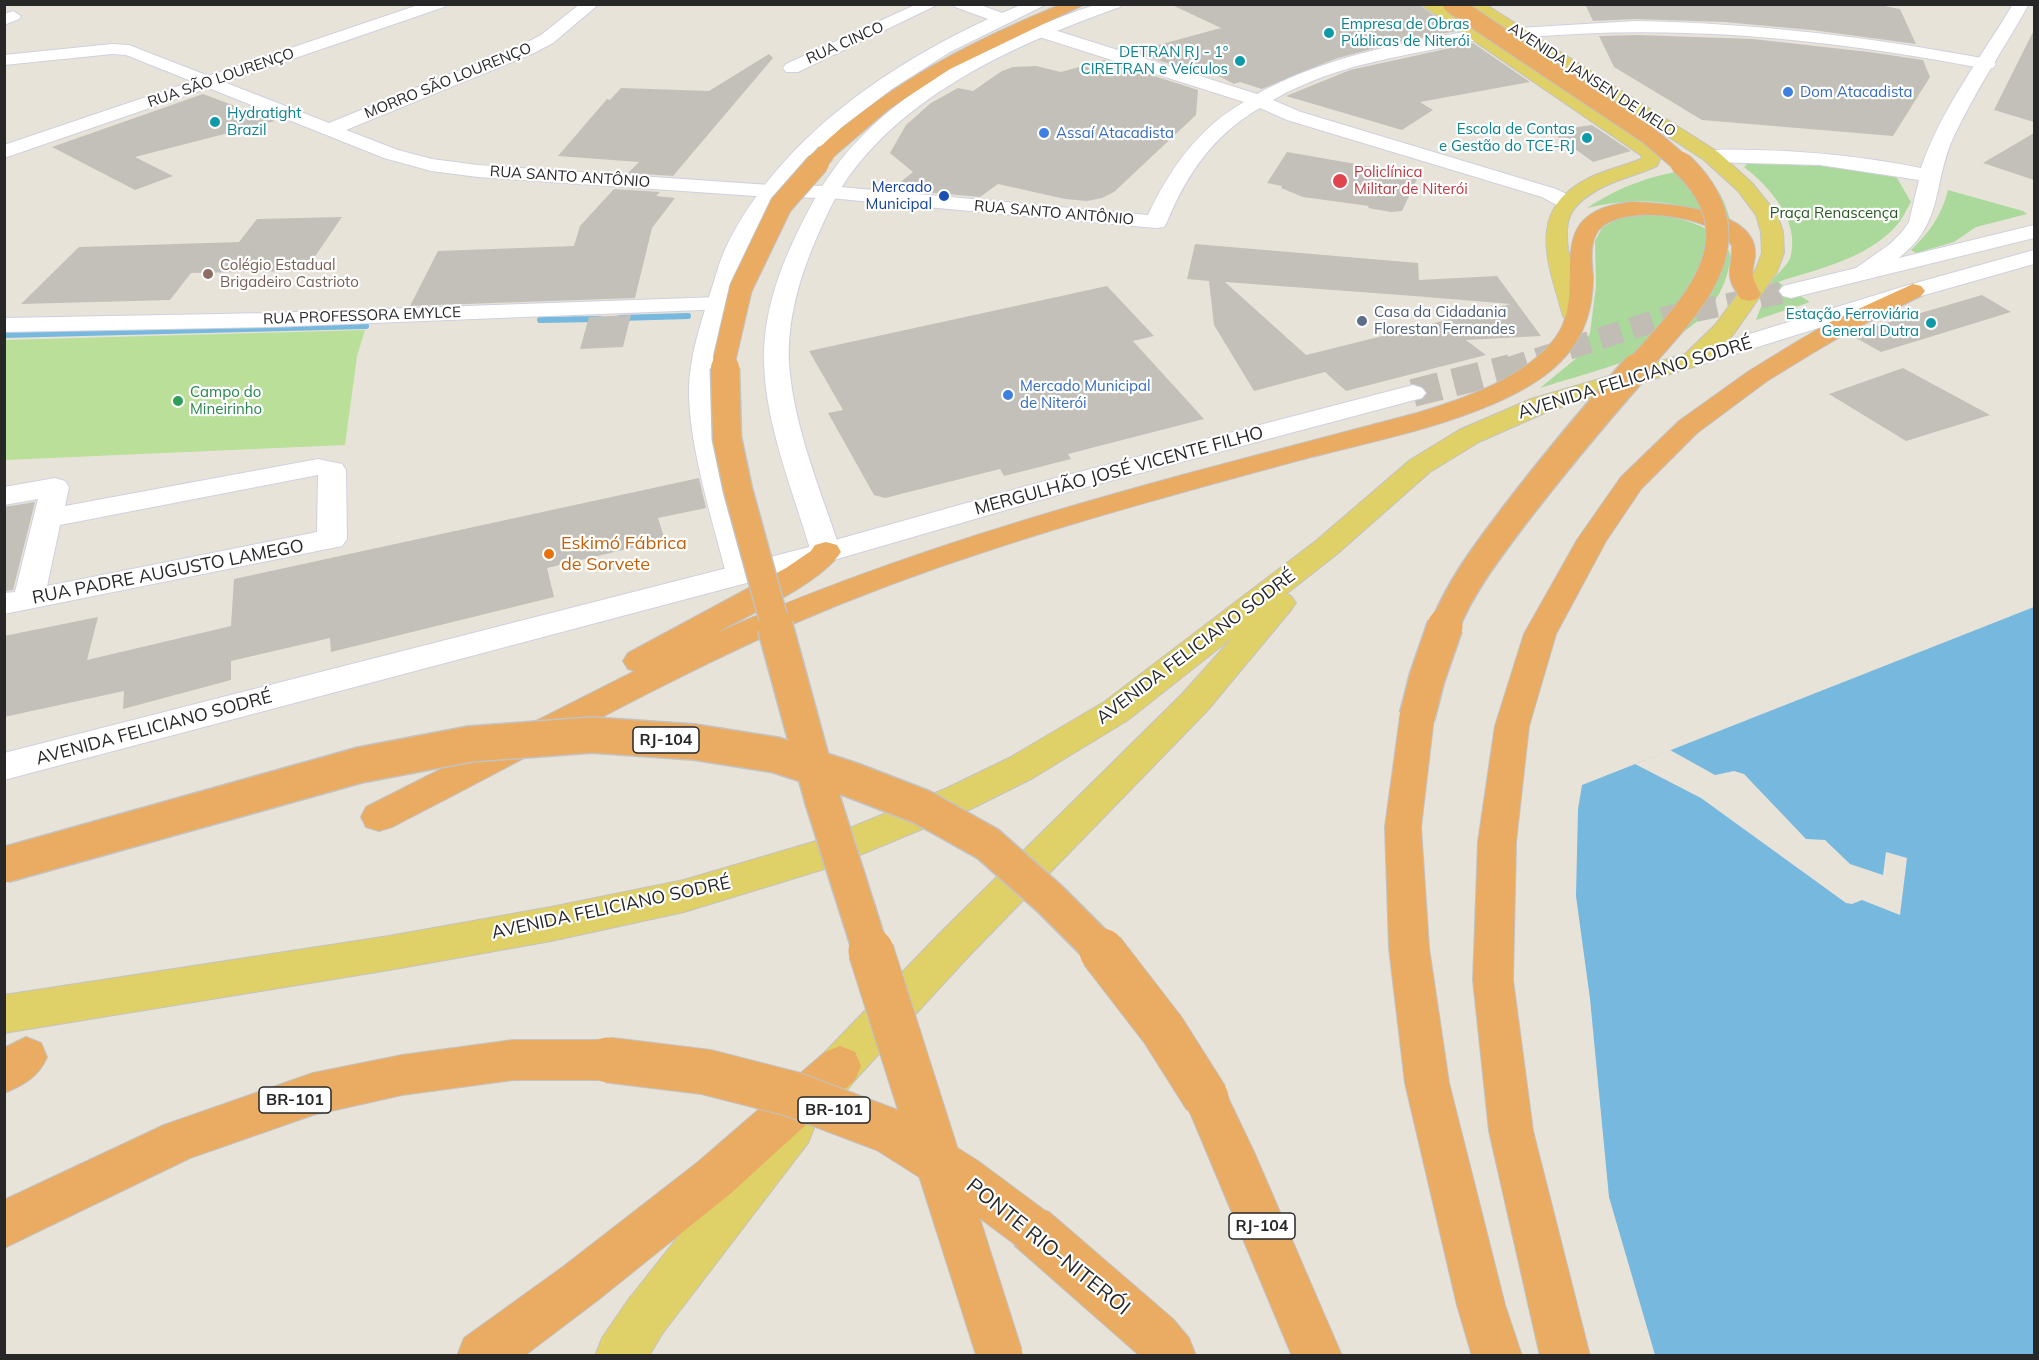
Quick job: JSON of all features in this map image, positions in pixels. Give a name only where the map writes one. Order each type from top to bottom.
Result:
[{"type":"highway","points":[[1000,1356],[822,798],[738,490],[727,438],[725,357],[741,288],[782,205],[826,153],[856,123],[910,85],[991,40],[1077,4]]},
{"type":"highway","points":[[1452,4],[1648,135],[1671,153],[1694,175],[1708,196],[1717,216],[1719,242],[1714,265],[1677,318],[1600,409],[1476,565],[1451,609],[1428,671],[1417,717],[1403,827],[1409,948],[1427,1083],[1481,1305],[1497,1356]]},
{"type":"highway","points":[[826,552],[822,558],[797,575],[532,723],[379,817],[696,656],[845,591],[1001,536],[1470,405],[1511,387],[1536,369],[1568,338],[1581,298],[1581,247],[1589,228],[1602,216],[1636,208],[1681,213],[1729,228],[1739,236],[1744,246],[1740,269],[1743,285],[1749,294]]},
{"type":"highway","points":[[1565,1356],[1511,1131],[1493,980],[1497,842],[1512,726],[1540,634],[1592,540],[1631,483],[1688,427],[1758,376],[1802,349],[1841,326],[1913,291]]},
{"type":"highway","name":"RJ-104","points":[[4,865],[360,765],[470,744],[592,735],[694,742],[776,756],[852,780],[922,807],[988,844],[1050,899],[1109,958],[1163,1030],[1206,1098],[1317,1356]]},
{"type":"highway","name":"PONTE RIO-NITERÓI","points":[[4,1225],[180,1140],[313,1095],[402,1075],[513,1060],[608,1060],[706,1072],[792,1094],[887,1130],[966,1180],[1032,1229],[1156,1336],[1171,1356]]},
{"type":"highway","points":[[482,1356],[714,1178],[840,1066]]},
{"type":"main road","name":"AVENIDA JANSEN DE MELO","points":[[1428,4],[1641,145],[1652,155],[1652,160],[1577,195]]},
{"type":"main road","name":"AVENIDA JANSEN DE MELO","points":[[1473,4],[1710,156],[1730,171],[1756,198],[1766,213],[1772,232],[1773,253],[1766,272],[1724,330],[1694,359]]},
{"type":"main road","points":[[1580,105],[1595,110],[1610,111],[1616,109],[1620,100]]},
{"type":"main road","points":[[1575,316],[1561,264],[1557,223],[1577,195]]},
{"type":"main road","name":"AVENIDA FELICIANO SODRÉ","points":[[4,1014],[552,924],[684,896],[831,852],[960,798],[1021,768],[1116,711],[1328,547],[1420,466],[1469,436],[1540,405],[1694,359]]},
{"type":"main road","points":[[620,1356],[652,1308],[840,1066],[955,945],[1195,702],[1328,547]]},
{"type":"street","name":"RUA SÃO LOURENÇO","points":[[4,152],[438,4]]},
{"type":"street","name":"MORRO SÃO LOURENÇO","points":[[331,129],[520,53],[547,39],[591,4]]},
{"type":"street","name":"RUA CINCO","points":[[792,68],[931,4]]},
{"type":"street","points":[[961,4],[1000,18]]},
{"type":"street","points":[[741,573],[710,448],[703,405],[702,378],[708,339],[738,248],[770,191],[819,135],[848,111],[931,57],[1000,18],[1040,4]]},
{"type":"street","points":[[826,552],[787,429],[778,377],[777,354],[780,314],[794,265],[829,192],[848,164],[864,147],[918,99],[978,60],[1039,31],[1114,4]]},
{"type":"street","points":[[1863,274],[1914,231],[1926,204],[1928,176],[1934,159],[1956,116],[2021,4]]},
{"type":"street","points":[[1518,33],[1602,26],[1692,28],[1830,38],[1928,52],[1987,64]]},
{"type":"street","points":[[1039,31],[1256,100],[1293,116],[1549,193],[1577,195]]},
{"type":"street","points":[[1256,100],[1286,85],[1372,56],[1421,44],[1475,35]]},
{"type":"street","name":"RUA SANTO ANTÔNIO","points":[[4,60],[121,49],[136,52],[209,83],[391,153],[445,167],[770,191],[829,192],[1155,222],[1188,160],[1224,125],[1256,100]]},
{"type":"street","points":[[1710,156],[1816,158],[1862,163],[1928,176]]},
{"type":"street","points":[[1791,291],[2034,232]]},
{"type":"street","name":"AVENIDA FELICIANO SODRÉ","points":[[1694,359],[1913,291],[2034,257]]},
{"type":"street","name":"RUA PROFESSORA EMYLCE","points":[[4,325],[271,320],[719,304]]},
{"type":"street","name":"MERGULHÃO JOSÉ VICENTE FILHO","points":[[826,552],[1051,488],[1413,393]]},
{"type":"street","name":"RUA PADRE AUGUSTO LAMEGO","points":[[16,602],[332,539],[332,470],[318,467],[46,518]]},
{"type":"street","points":[[4,496],[55,487],[16,602]]},
{"type":"street","name":"AVENIDA FELICIANO SODRÉ","points":[[4,767],[826,552]]},
{"type":"green space","name":"Praça Renascença","points":[[1748,163],[1821,166],[1890,175],[1897,178],[1911,202],[1896,226],[1871,247],[1841,262],[1778,282],[1810,302],[1756,320],[1772,281],[1790,259],[1792,242],[1791,229],[1780,205],[1763,184],[1744,167]]},
{"type":"green space","points":[[1698,169],[1711,181],[1719,193],[1731,223],[1695,210],[1660,202],[1625,202],[1587,208],[1640,181]]},
{"type":"green space","points":[[1948,190],[2027,214],[1976,227],[1954,242],[1916,253],[1911,250],[1934,223]]},
{"type":"green space","points":[[1642,213],[1689,222],[1711,232],[1720,240],[1728,249],[1730,262],[1720,292],[1700,319],[1682,333],[1657,347],[1608,367],[1540,388],[1579,356],[1590,333],[1596,286],[1595,241],[1602,228],[1618,218]]},
{"type":"green space","name":"Campo do Mineirinho","points":[[365,330],[357,356],[345,445],[5,460],[5,340]]},
{"type":"water","points":[[2034,607],[2034,1355],[1655,1355],[1609,1197],[1590,999],[1576,896],[1578,809],[1582,785]]},
{"type":"pier","points":[[1670,750],[1715,775],[1734,771],[1744,774],[1806,839],[1825,840],[1850,864],[1883,875],[1886,852],[1907,858],[1900,915],[1862,900],[1852,904],[1846,903],[1701,798],[1635,764]]},
{"type":"building","name":"Empresa de Obras Públicas de Niterói","points":[[1170,4],[1418,4],[1456,31],[1390,44],[1335,59],[1262,89],[1240,82],[1234,84],[1199,66],[1198,73],[1132,52],[1221,28]]},
{"type":"building","points":[[1585,4],[1874,4],[1900,9],[1916,44],[1812,30],[1724,22],[1635,19],[1593,21]]},
{"type":"building","points":[[2034,30],[2034,122],[1994,110]]},
{"type":"building","name":"Dom Atacadista","points":[[1599,36],[1753,39],[1869,52],[1923,60],[1930,77],[1893,136],[1702,120],[1614,67]]},
{"type":"building","points":[[1473,43],[1530,82],[1420,102],[1433,110],[1402,130],[1286,96],[1350,70]]},
{"type":"building","points":[[769,54],[773,58],[673,176],[628,173],[639,162],[558,156],[607,99],[610,100],[621,88],[709,91]]},
{"type":"building","name":"Assaí Atacadista","points":[[1104,60],[1198,90],[1196,115],[1114,192],[1102,198],[1087,201],[1065,199],[998,184],[980,197],[892,189],[913,172],[890,153],[906,125],[931,103],[958,88],[973,91],[1002,71],[1013,67],[1036,66],[1061,72]]},
{"type":"building","points":[[203,94],[275,121],[135,157],[173,176],[135,190],[52,147]]},
{"type":"building","name":"Escola de Contas e Gestão do TCE-RJ","points":[[1592,125],[1631,151],[1593,162],[1550,131]]},
{"type":"building","points":[[2034,133],[2034,180],[1983,163]]},
{"type":"building","points":[[1287,152],[1419,175],[1402,211],[1391,212],[1368,208],[1369,206],[1303,197],[1281,188],[1282,186],[1267,183]]},
{"type":"building","points":[[614,189],[660,192],[656,196],[675,198],[652,228],[635,298],[410,306],[438,251],[574,246],[580,226]]},
{"type":"building","points":[[342,217],[305,271],[191,273],[170,300],[21,304],[79,247],[239,242],[257,219]]},
{"type":"building","points":[[1195,244],[1418,263],[1419,280],[1497,276],[1541,336],[1466,340],[1486,355],[1346,391],[1325,372],[1254,391],[1214,325],[1209,281],[1187,279]],"holes":[[[1225,282],[1511,304],[1306,355]]]},
{"type":"building","name":"Mercado Municipal de Niterói","points":[[1107,286],[1154,336],[1133,341],[1204,419],[1068,454],[1071,459],[1004,476],[1000,469],[885,498],[874,495],[828,413],[843,410],[809,351]]},
{"type":"building","name":"Estação Ferroviária General Dutra","points":[[1982,295],[2011,312],[1881,352],[1849,334]]},
{"type":"building","points":[[631,315],[623,347],[580,349],[589,317]]},
{"type":"building","points":[[1903,368],[1990,415],[1906,441],[1829,394]]},
{"type":"building","points":[[699,478],[706,508],[658,518],[665,540],[547,568],[554,597],[331,652],[330,638],[231,661],[231,680],[123,709],[124,691],[4,717],[4,636],[98,617],[87,660],[231,626],[234,579]]},
{"type":"building","points":[[35,502],[13,590],[4,591],[4,507]]},
{"type":"waterway","points":[[620,318],[688,316]]},
{"type":"waterway","points":[[540,320],[600,319]]},
{"type":"waterway","points":[[4,335],[366,326]]},
{"type":"tunnel","points":[[1506,369],[1667,317],[1791,291]]},
{"type":"tunnel","points":[[1413,393],[1511,368]]},
{"type":"place","name":"Empresa de Obras Públicas de Niterói","points":[[1329,33]]},
{"type":"place","name":"DETRAN RJ - 1º CIRETRAN e Veículos","points":[[1240,61]]},
{"type":"place","name":"Dom Atacadista","points":[[1788,92]]},
{"type":"place","name":"Hydratight Brazil","points":[[215,122]]},
{"type":"place","name":"Assaí Atacadista","points":[[1044,133]]},
{"type":"place","name":"Escola de Contas e Gestão do TCE-RJ","points":[[1587,138]]},
{"type":"place","name":"Policlínica Militar de Niterói","points":[[1340,181]]},
{"type":"place","name":"Mercado Municipal","points":[[944,196]]},
{"type":"place","name":"Colégio Estadual Brigadeiro Castrioto","points":[[208,274]]},
{"type":"place","name":"Casa da Cidadania Florestan Fernandes","points":[[1362,321]]},
{"type":"place","name":"Estação Ferroviária General Dutra","points":[[1931,323]]},
{"type":"place","name":"Mercado Municipal de Niterói","points":[[1008,395]]},
{"type":"place","name":"Campo do Mineirinho","points":[[178,401]]},
{"type":"place","name":"Eskimó Fábrica de Sorvete","points":[[549,554]]}]
